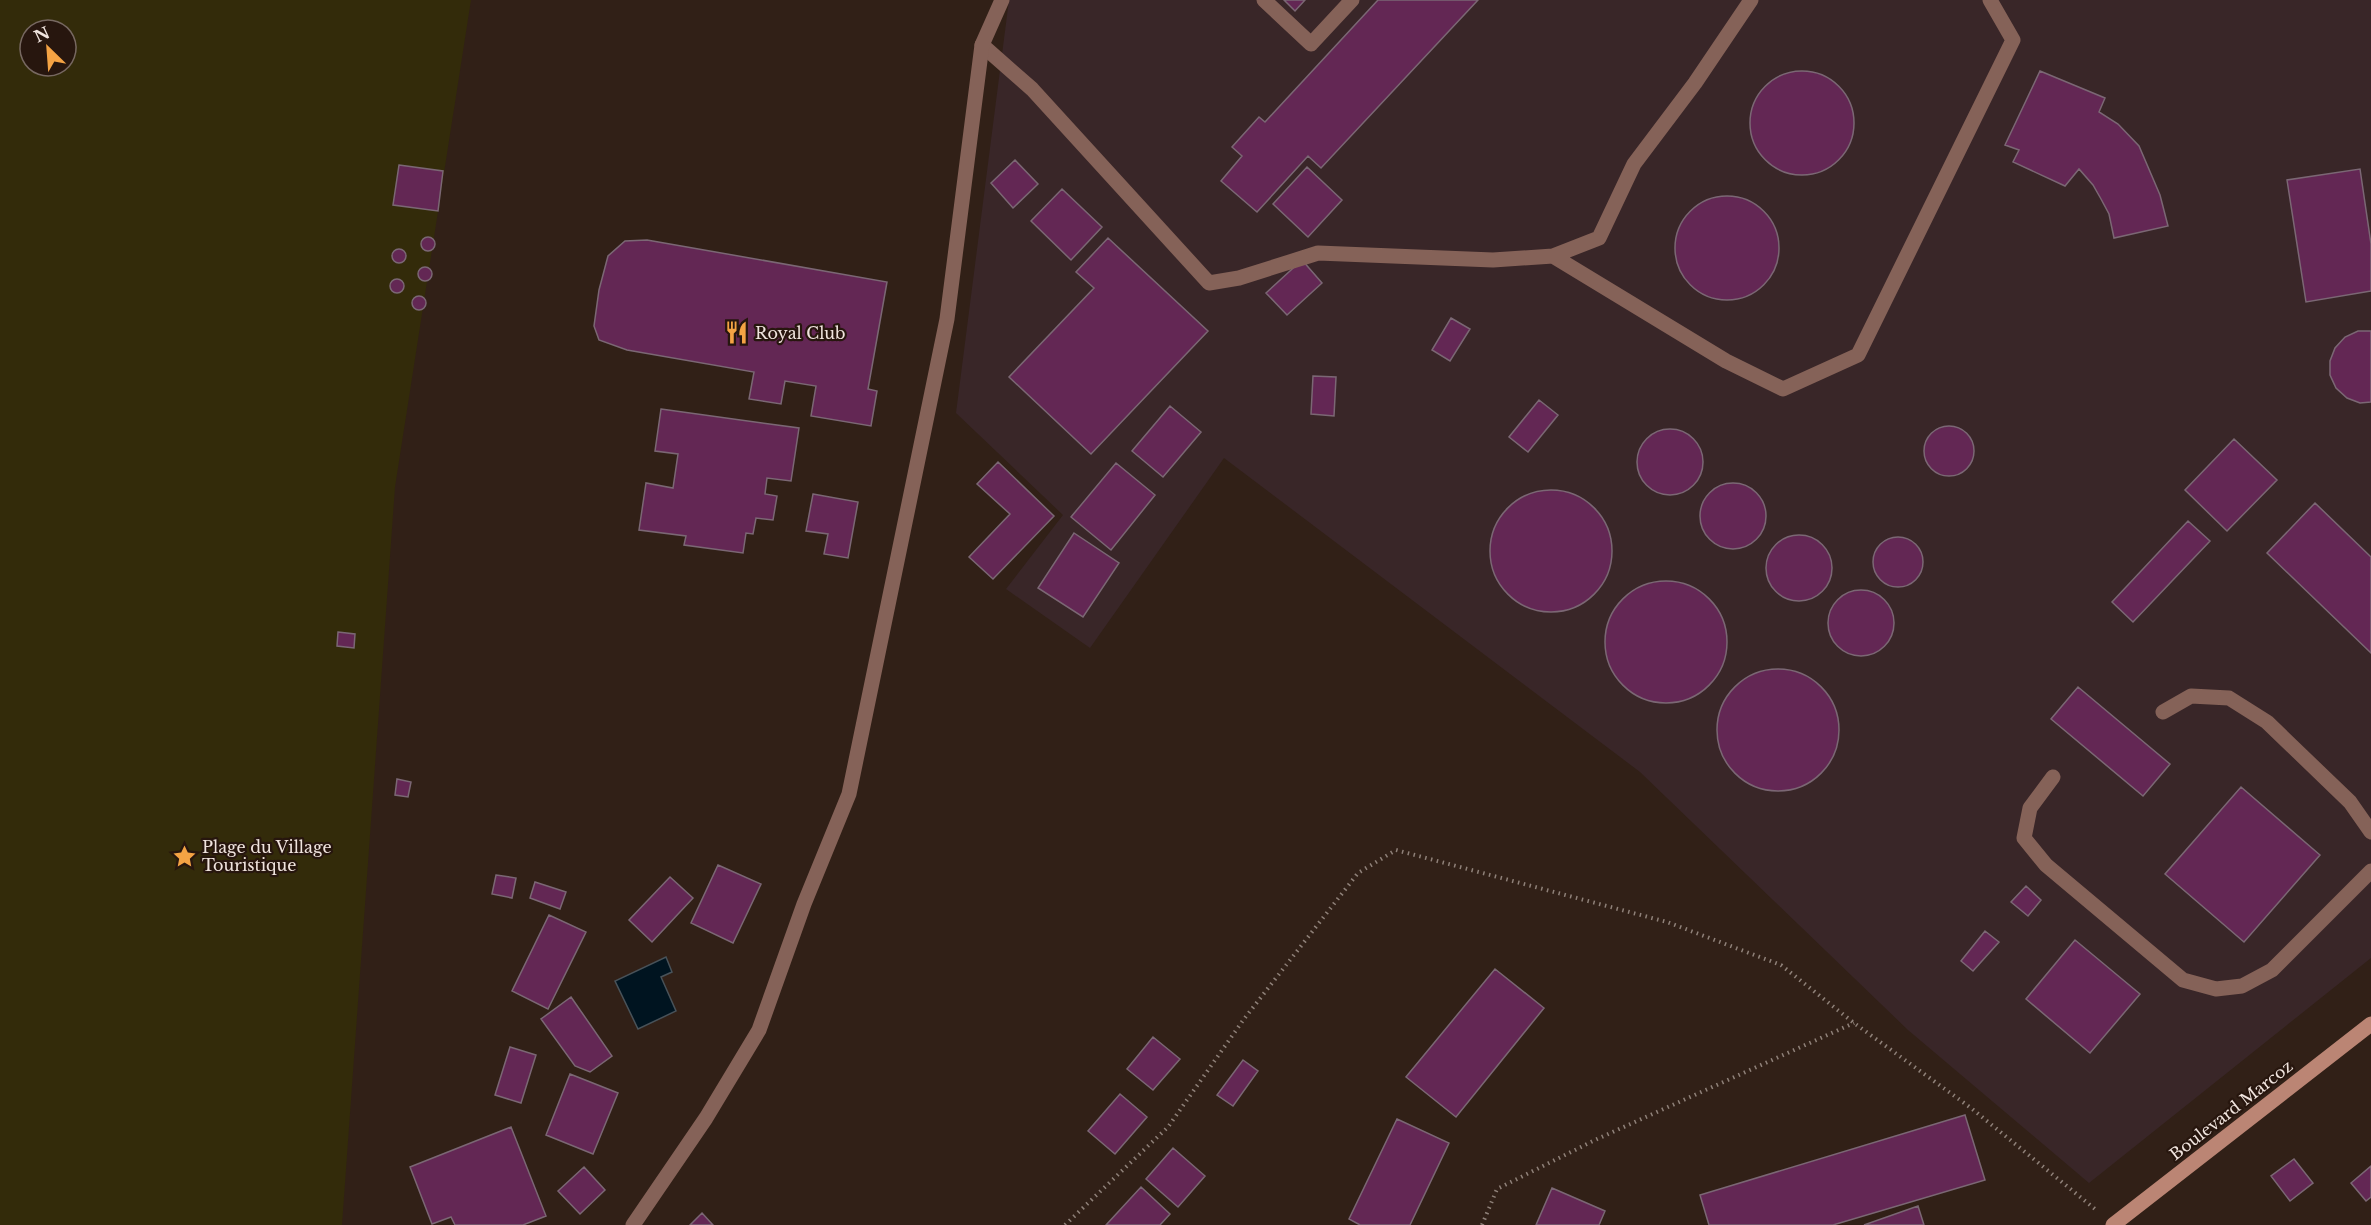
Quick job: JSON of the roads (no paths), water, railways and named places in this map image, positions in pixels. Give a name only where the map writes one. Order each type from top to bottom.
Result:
[{"type":"main road","name":"Boulevard Marcoz","points":[[2113,1225],[2371,1024]]},
{"type":"street","points":[[633,1225],[706,1118],[759,1030],[804,904],[849,794],[947,319],[982,45],[1002,0]]},
{"type":"street","points":[[1264,0],[1311,44],[1352,0]]},
{"type":"street","points":[[982,45],[1032,89],[1209,283],[1239,278],[1318,253],[1493,260],[1553,256],[1599,238],[1634,164],[1695,83],[1751,0]]},
{"type":"street","points":[[1553,256],[1726,361],[1784,389],[1858,355],[2013,40],[1990,0]]},
{"type":"street","points":[[2163,712],[2191,696],[2229,698],[2267,722],[2350,801],[2371,832]]},
{"type":"street","points":[[2053,777],[2030,808],[2025,838],[2046,865],[2183,980],[2216,989],[2242,986],[2272,969],[2371,871]]},
{"type":"water","points":[[666,957],[672,972],[661,977],[676,1011],[638,1029],[615,981]]},
{"type":"place","name":"Royal Club","points":[[737,333]]},
{"type":"place","name":"Plage du Village Touristique","points":[[184,856]]}]
